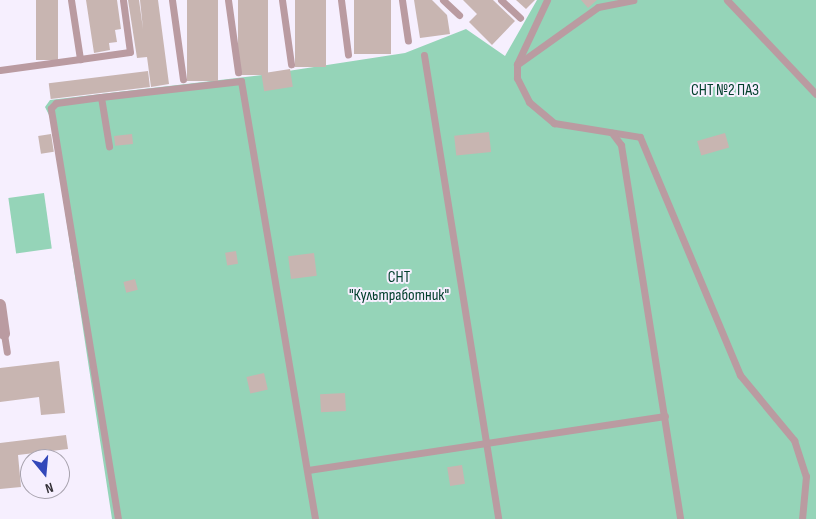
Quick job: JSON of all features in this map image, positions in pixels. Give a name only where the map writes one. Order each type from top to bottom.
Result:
[{"type":"street","points":[[0,305],[4,334]]},
{"type":"lane","points":[[71,0],[80,59]]},
{"type":"lane","points":[[0,70],[130,52],[123,0]]},
{"type":"lane","points":[[172,0],[183,80]]},
{"type":"lane","points":[[228,0],[238,72]]},
{"type":"lane","points":[[282,0],[291,64]]},
{"type":"lane","points":[[341,0],[348,55]]},
{"type":"lane","points":[[402,0],[408,41]]},
{"type":"lane","points":[[443,0],[459,15]]},
{"type":"lane","points":[[501,0],[520,18]]},
{"type":"lane","points":[[547,0],[518,64],[518,78],[529,102],[554,123],[640,137],[740,374],[794,440],[806,476],[802,519]]},
{"type":"lane","points":[[518,64],[598,7],[633,0]]},
{"type":"lane","points":[[727,0],[816,94]]},
{"type":"lane","points":[[424,55],[498,519]]},
{"type":"lane","points":[[118,519],[51,108],[56,104],[101,97],[241,81],[315,519]]},
{"type":"lane","points":[[101,97],[109,146]]},
{"type":"lane","points":[[612,133],[621,145],[680,519]]},
{"type":"lane","points":[[4,334],[7,352]]},
{"type":"lane","points":[[308,470],[665,416]]},
{"type":"green space","name":"СНТ \"Культработник\"","points":[[537,0],[816,0],[816,519],[112,519],[51,119],[45,107],[50,100],[262,75],[405,53],[466,29],[505,56]]},
{"type":"green space","points":[[44,193],[52,248],[16,253],[8,198]]},
{"type":"building","points":[[36,0],[58,0],[58,60],[36,60]]},
{"type":"building","points":[[86,0],[117,0],[121,29],[115,30],[117,42],[109,43],[110,50],[94,53]]},
{"type":"building","points":[[128,0],[139,0],[143,29],[140,0],[158,0],[169,84],[151,87],[147,57],[137,58]]},
{"type":"building","points":[[187,0],[218,0],[218,81],[187,81]]},
{"type":"building","points":[[238,0],[268,0],[268,75],[238,75]]},
{"type":"building","points":[[295,0],[326,0],[326,67],[295,67]]},
{"type":"building","points":[[354,0],[391,0],[391,54],[354,54]]},
{"type":"building","points":[[414,0],[432,0],[447,15],[450,34],[420,38]]},
{"type":"building","points":[[463,0],[493,0],[515,21],[492,45],[469,22],[477,14]]},
{"type":"building","points":[[516,0],[535,0],[526,9]]},
{"type":"building","points":[[581,0],[597,0],[588,8]]},
{"type":"building","points":[[290,69],[293,87],[264,91],[261,74]]},
{"type":"building","points":[[148,71],[150,87],[51,99],[49,83]]},
{"type":"building","points":[[489,132],[491,152],[456,156],[454,136]]},
{"type":"building","points":[[725,133],[729,147],[701,155],[697,141]]},
{"type":"building","points":[[51,134],[54,152],[41,154],[38,136]]},
{"type":"building","points":[[132,134],[133,144],[115,146],[114,136]]},
{"type":"building","points":[[236,251],[238,264],[227,266],[225,253]]},
{"type":"building","points":[[314,253],[317,276],[291,279],[288,256]]},
{"type":"building","points":[[135,279],[138,290],[126,293],[123,282]]},
{"type":"building","points":[[59,361],[65,413],[41,415],[39,397],[0,402],[0,368]]},
{"type":"building","points":[[264,373],[268,390],[250,394],[246,377]]},
{"type":"building","points":[[345,393],[346,411],[321,412],[320,394]]},
{"type":"building","points":[[66,435],[68,449],[20,449],[20,455],[18,455],[20,487],[0,489],[0,443]]},
{"type":"building","points":[[462,465],[465,484],[450,486],[447,467]]},
{"type":"park label","name":"СНТ №2 ПАЗ","points":[[725,91]]}]
